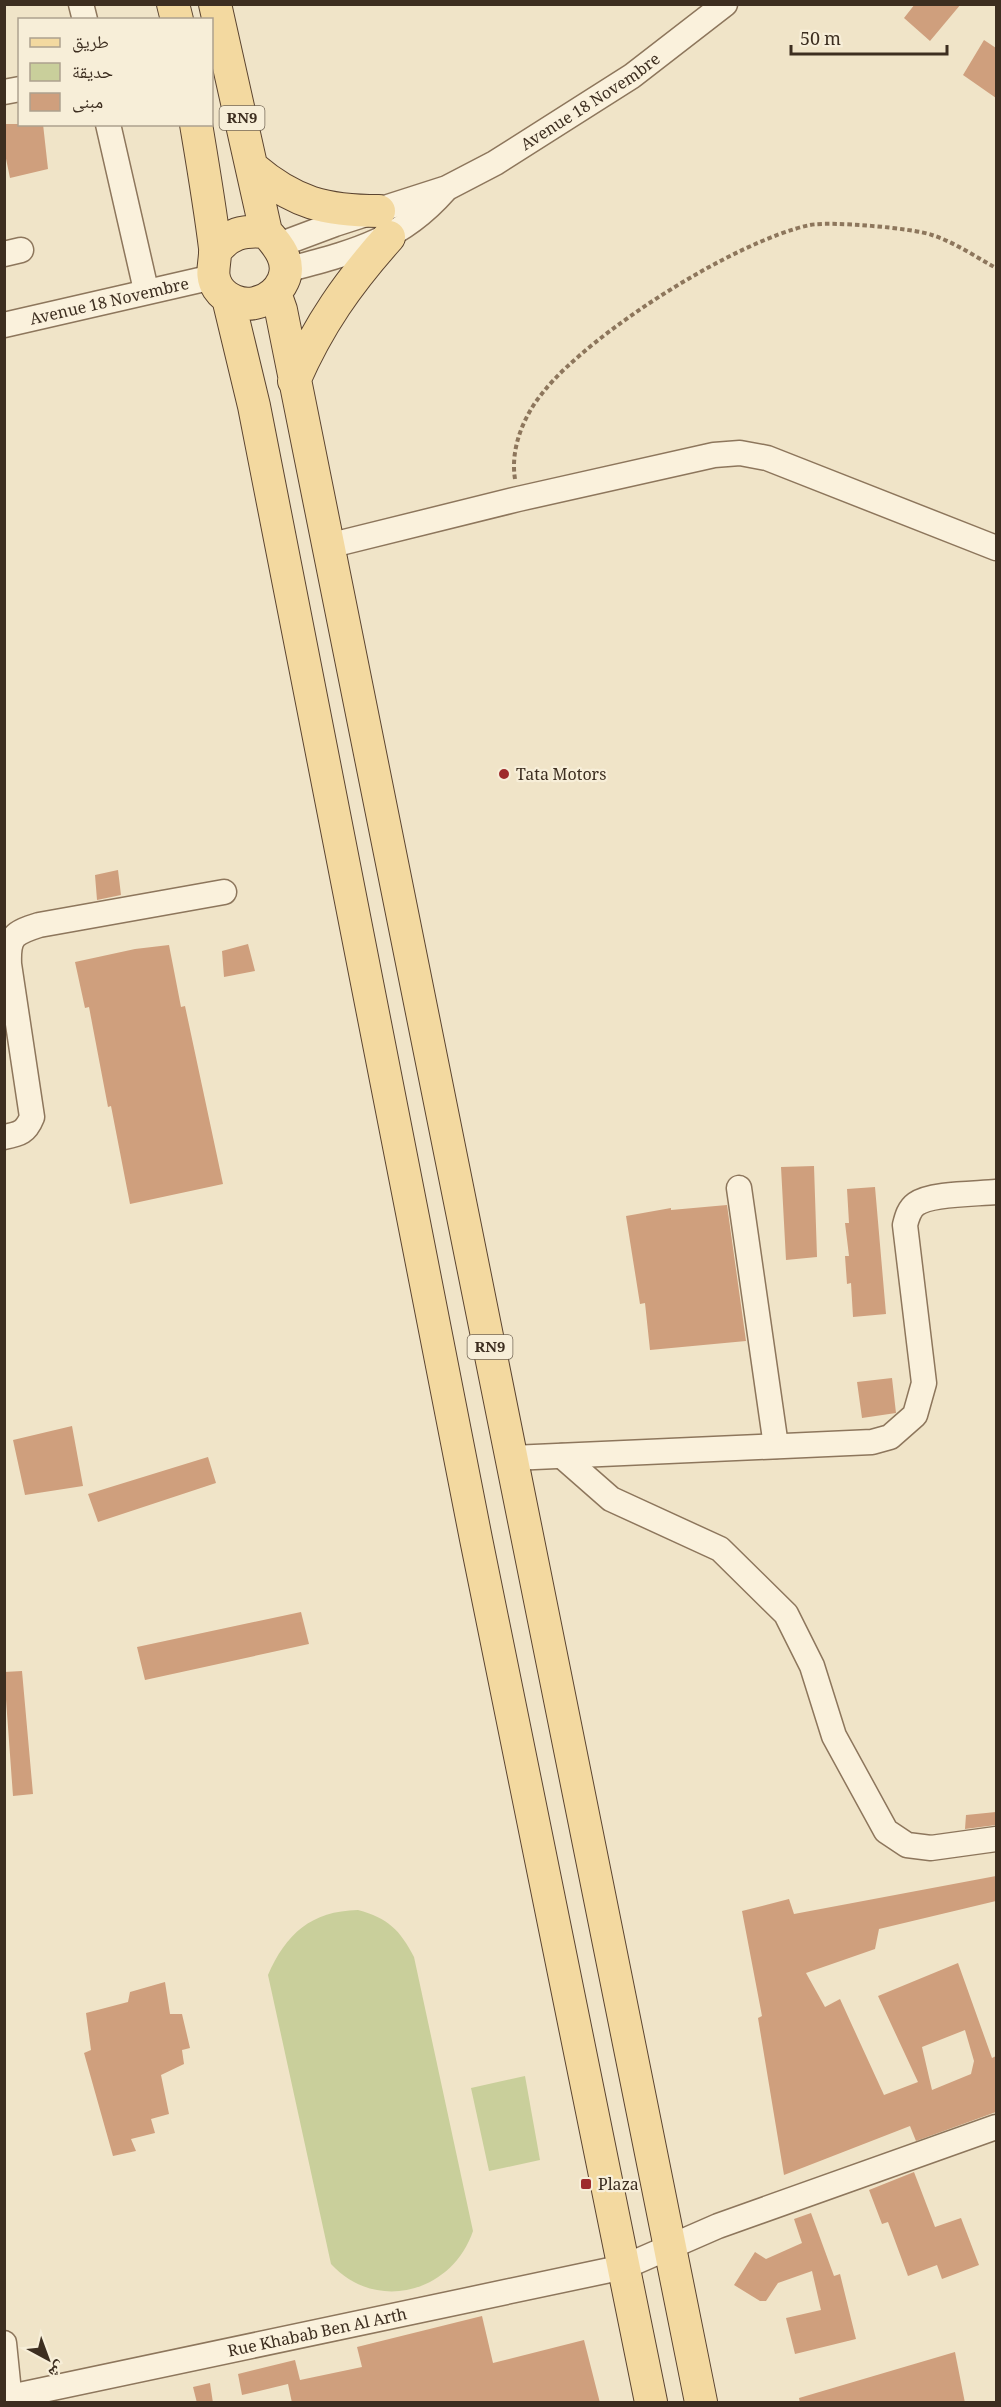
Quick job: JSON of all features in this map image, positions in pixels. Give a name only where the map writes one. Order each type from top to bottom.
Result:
[{"type":"main road","name":"RN9","points":[[215,4],[276,260],[281,310],[294,381],[701,2403]]},
{"type":"main road","name":"RN9","points":[[196,126],[219,276],[254,406],[474,1527],[651,2403]]},
{"type":"main road","points":[[253,168],[278,188],[307,202],[384,224],[317,331],[294,381]]},
{"type":"main road","points":[[245,231],[276,260],[265,300],[252,304],[240,303],[219,276],[233,234],[245,231]]},
{"type":"street","name":"Avenue 18 Novembre","points":[[276,260],[335,224],[384,224],[420,215],[447,188],[587,106],[675,44],[725,4]]},
{"type":"street","points":[[108,126],[146,290]]},
{"type":"street","name":"Avenue 18 Novembre","points":[[276,260],[347,254],[384,224]]},
{"type":"street","name":"Avenue 18 Novembre","points":[[4,325],[146,290],[219,276]]},
{"type":"street","points":[[328,546],[518,499],[714,455],[740,453],[767,458],[996,548]]},
{"type":"street","points":[[4,1137],[21,1134],[28,1128],[32,1117],[9,964],[8,946],[13,937],[19,932],[39,926],[224,892]]},
{"type":"street","points":[[739,1188],[776,1446]]},
{"type":"street","points":[[512,1458],[872,1442],[890,1437],[915,1415],[924,1383],[905,1225],[908,1212],[916,1204],[930,1199],[996,1192]]},
{"type":"street","points":[[562,1456],[612,1499],[720,1549],[786,1614],[812,1666],[834,1736],[886,1831],[907,1845],[931,1848],[996,1839]]},
{"type":"street","name":"Rue Khabab Ben Al Arth","points":[[10,2400],[624,2267],[668,2246],[996,2127]]},
{"type":"street","points":[[5,2358],[10,2400]]},
{"type":"path","points":[[518,499],[512,461],[525,421],[543,392],[612,330],[738,251],[812,225],[886,227],[932,234],[996,268]]},
{"type":"green space","points":[[358,1910],[392,1926],[404,1939],[414,1957],[473,2231],[463,2252],[448,2269],[431,2282],[411,2289],[390,2291],[369,2288],[349,2279],[331,2264],[268,1975],[283,1948],[302,1928],[327,1915]]},
{"type":"green space","points":[[525,2076],[540,2160],[489,2171],[471,2088]]},
{"type":"building","points":[[915,4],[961,4],[930,41],[904,18]]},
{"type":"building","points":[[984,40],[996,48],[996,98],[963,75]]},
{"type":"building","points":[[4,124],[43,126],[48,169],[10,178],[4,149]]},
{"type":"building","points":[[118,870],[121,895],[97,900],[95,875]]},
{"type":"building","points":[[248,944],[255,971],[224,977],[222,951]]},
{"type":"building","points":[[169,945],[181,1007],[185,1006],[223,1184],[130,1204],[89,1007],[85,1008],[75,962],[135,949]]},
{"type":"building","points":[[814,1166],[817,1257],[786,1260],[781,1167]]},
{"type":"building","points":[[875,1187],[886,1314],[853,1317],[851,1283],[847,1284],[845,1256],[849,1256],[845,1223],[849,1223],[847,1189]]},
{"type":"building","points":[[727,1205],[746,1341],[650,1350],[645,1303],[640,1304],[626,1216],[671,1208],[671,1210]]},
{"type":"building","points":[[892,1378],[896,1413],[862,1418],[857,1382]]},
{"type":"building","points":[[72,1426],[83,1486],[25,1495],[13,1440]]},
{"type":"building","points":[[208,1457],[216,1483],[98,1522],[88,1494]]},
{"type":"building","points":[[301,1612],[309,1644],[145,1680],[137,1647]]},
{"type":"building","points":[[22,1671],[33,1794],[13,1796],[4,1672]]},
{"type":"building","points":[[996,1812],[996,1825],[965,1829],[966,1815]]},
{"type":"building","points":[[996,1876],[996,1901],[879,1929],[875,1949],[806,1973],[825,2007],[840,1999],[884,2095],[918,2082],[878,1996],[958,1963],[992,2058],[996,2056],[996,2112],[916,2141],[910,2126],[784,2175],[758,2018],[762,2016],[742,1911],[789,1899],[794,1914]],"holes":[[[965,2030],[974,2061],[971,2074],[932,2090],[922,2047]]]},
{"type":"building","points":[[165,1982],[170,2014],[182,2014],[190,2048],[182,2050],[184,2064],[161,2075],[169,2114],[151,2119],[155,2133],[131,2139],[136,2151],[113,2156],[84,2053],[91,2050],[86,2013],[128,2002],[130,1992]]},
{"type":"building","points":[[914,2172],[935,2227],[961,2218],[979,2265],[942,2279],[937,2265],[908,2276],[888,2222],[882,2224],[869,2190]]},
{"type":"building","points":[[811,2213],[834,2276],[840,2274],[856,2339],[795,2354],[786,2318],[821,2310],[812,2271],[778,2283],[766,2301],[760,2301],[734,2285],[755,2252],[766,2259],[802,2243],[794,2219]]},
{"type":"building","points":[[482,2316],[493,2363],[584,2340],[600,2403],[292,2403],[288,2384],[242,2395],[238,2374],[295,2360],[300,2380],[362,2367],[357,2347]]},
{"type":"building","points":[[955,2352],[965,2403],[800,2403],[799,2398]]},
{"type":"building","points":[[210,2383],[213,2403],[197,2403],[193,2387]]},
{"type":"place","name":"Tata Motors","points":[[504,774]]},
{"type":"place","name":"Plaza","points":[[586,2184]]}]
